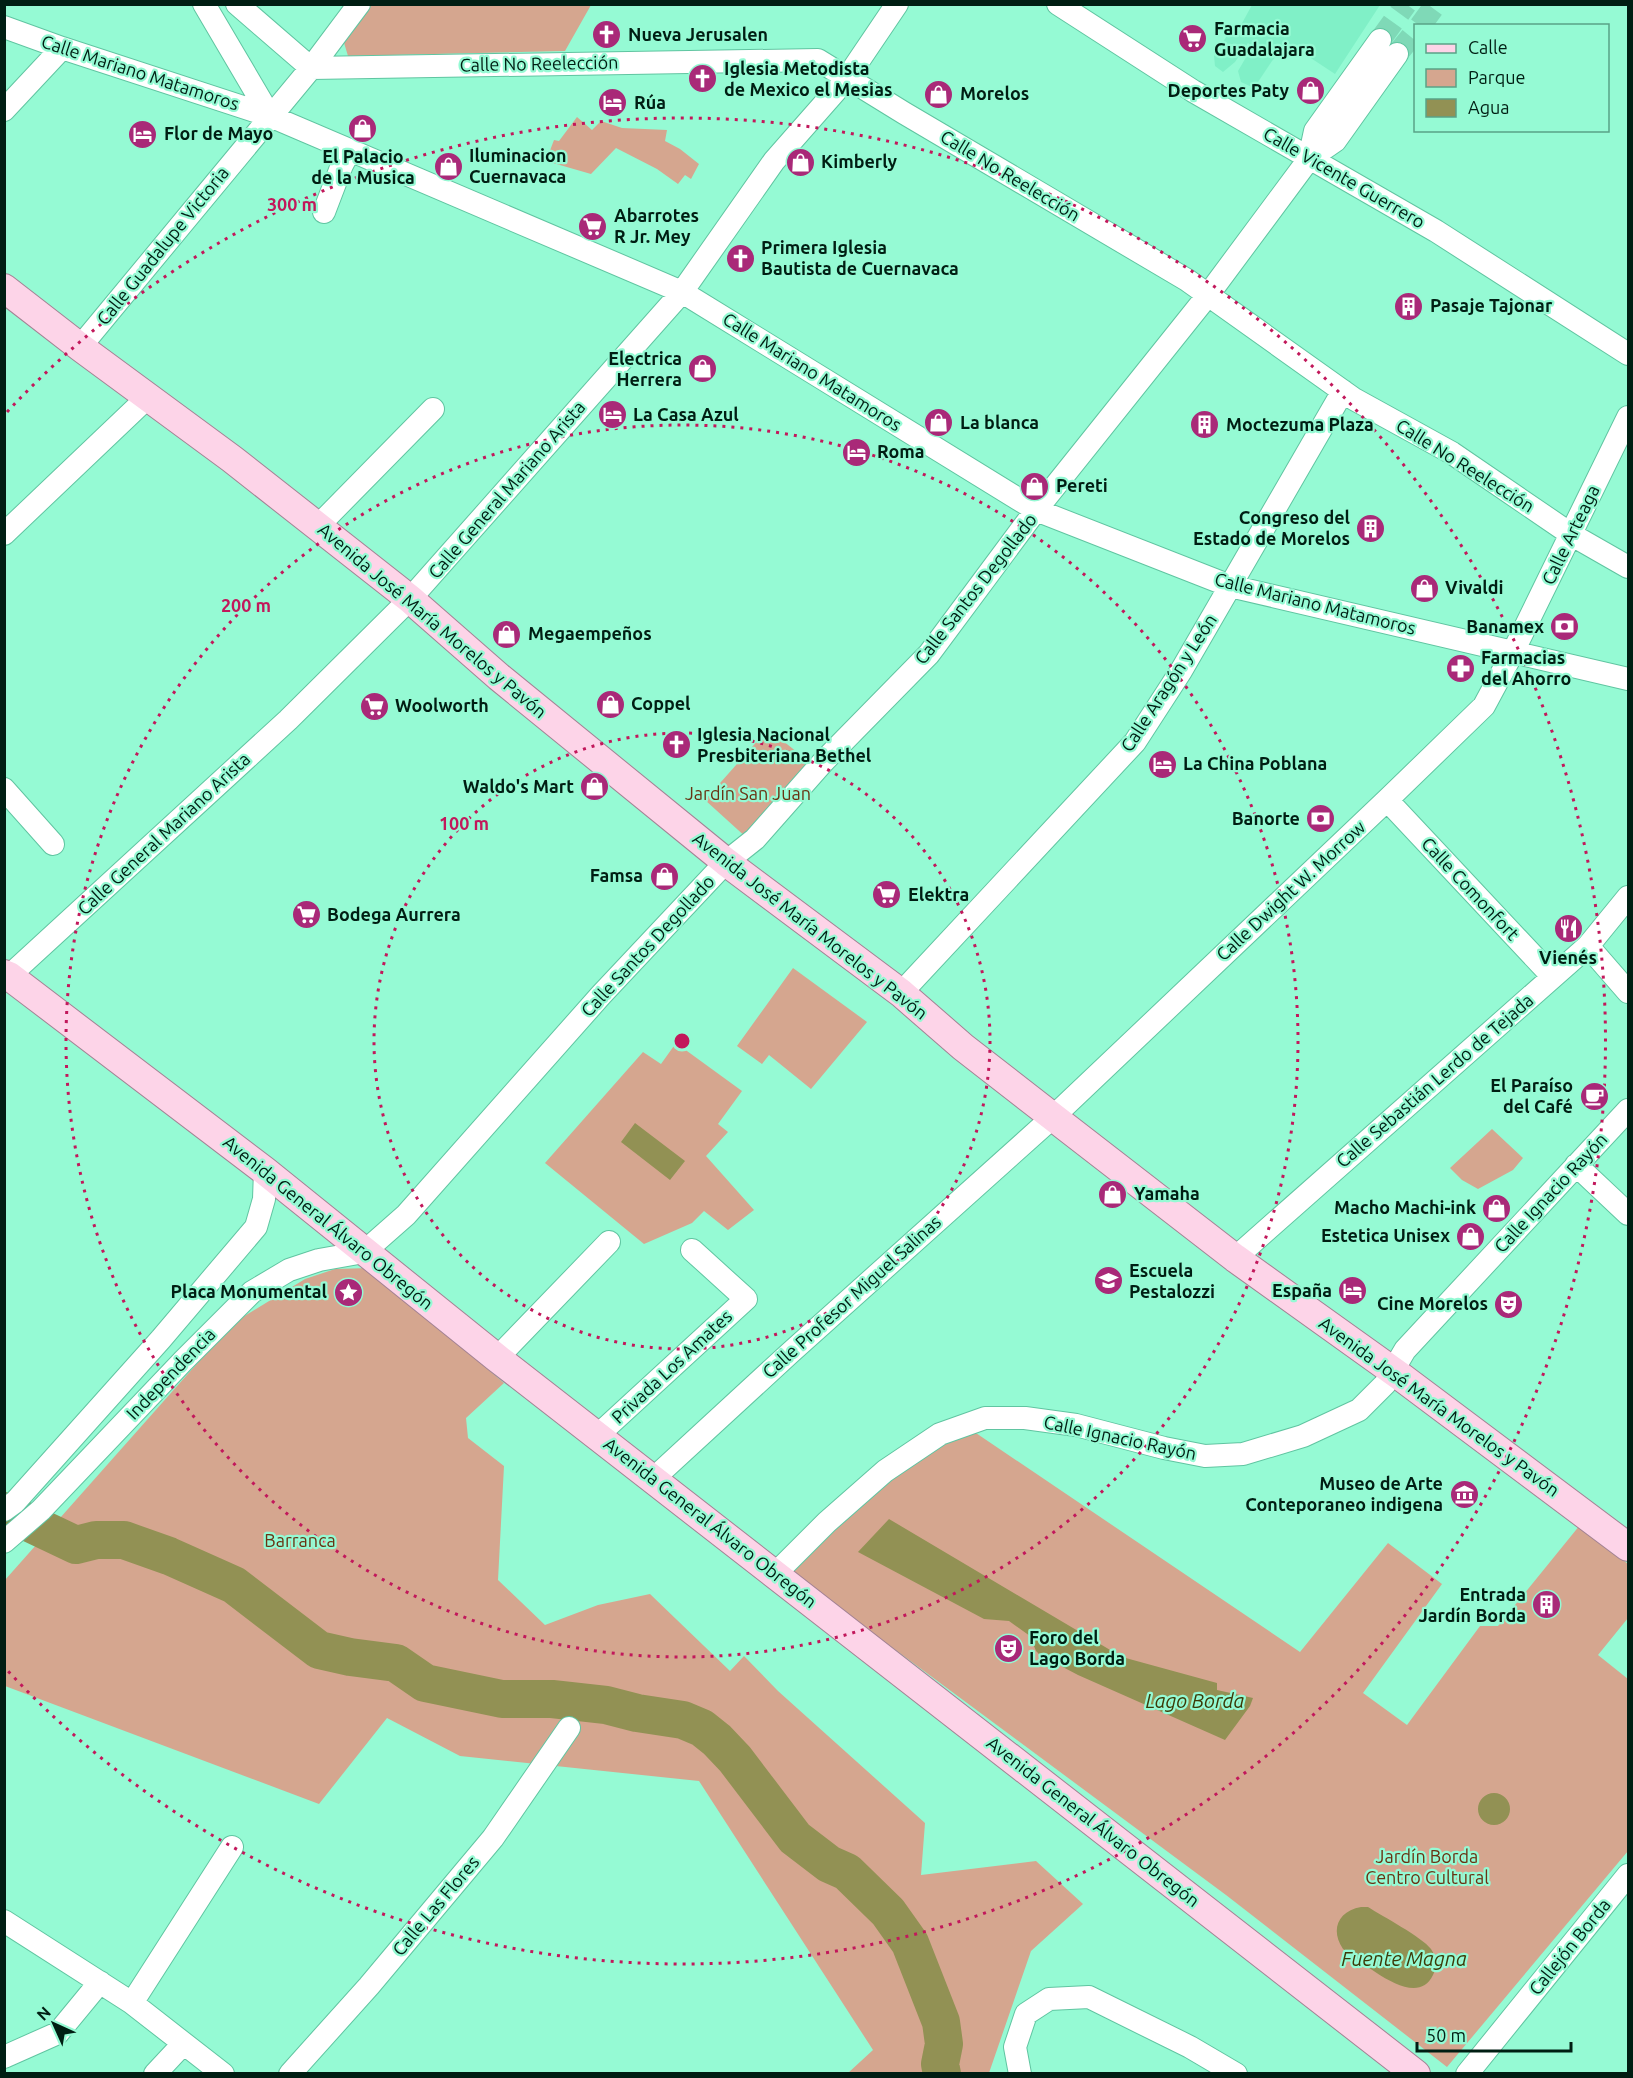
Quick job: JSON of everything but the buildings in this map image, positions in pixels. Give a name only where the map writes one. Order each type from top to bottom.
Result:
[{"type":"main road","name":"Avenida José María Morelos y Pavón","points":[[4,288],[318,526],[410,599],[499,677],[726,862],[901,993],[963,1047],[1053,1117],[1235,1258],[1629,1547]]},
{"type":"main road","name":"Avenida General Álvaro Obregón","points":[[7,975],[265,1171],[497,1358],[1416,2073]]},
{"type":"street","points":[[204,4],[270,116]]},
{"type":"street","points":[[237,4],[311,68]]},
{"type":"street","name":"Calle Guadalupe Victoria","points":[[80,347],[311,68],[359,4]]},
{"type":"street","name":"Calle General Mariano Arista","points":[[7,975],[288,720],[410,599],[682,292],[774,161],[847,78],[897,4]]},
{"type":"street","name":"Calle Vicente Guerrero","points":[[1058,4],[1193,91],[1436,231],[1629,354]]},
{"type":"street","name":"Calle Mariano Matamoros","points":[[4,27],[270,116],[682,292],[1036,510],[1230,586],[1629,679]]},
{"type":"street","name":"Calle Santos Degollado","points":[[364,1252],[406,1215],[545,1057],[726,862],[755,839],[823,762],[929,654],[1036,510],[1208,295],[1309,159],[1316,131],[1389,47]]},
{"type":"street","points":[[4,110],[62,48]]},
{"type":"street","name":"Calle No Reelección","points":[[311,68],[818,60],[1208,295],[1343,391],[1452,453],[1572,535],[1629,567]]},
{"type":"street","points":[[324,212],[350,150]]},
{"type":"street","name":"Calle Aragón y León","points":[[901,993],[1135,742],[1181,671],[1343,391]]},
{"type":"street","points":[[4,534],[149,396]]},
{"type":"street","points":[[318,526],[433,409]]},
{"type":"street","name":"Calle Arteaga","points":[[1513,652],[1629,417]]},
{"type":"street","name":"Calle Dwight W. Morrow","points":[[1053,1117],[1484,706],[1513,652]]},
{"type":"street","points":[[4,789],[53,844]]},
{"type":"street","name":"Calle Comonfort","points":[[1387,800],[1553,977]]},
{"type":"street","name":"Calle Sebastián Lerdo de Tejada","points":[[1235,1258],[1588,946],[1629,897]]},
{"type":"street","points":[[1588,946],[1629,992]]},
{"type":"street","name":"Calle Ignacio Rayón","points":[[775,1574],[827,1522],[885,1471],[940,1434],[985,1418],[1024,1418],[1076,1425],[1164,1448],[1205,1456],[1243,1454],[1303,1436],[1359,1410],[1385,1384],[1405,1350],[1629,1110]]},
{"type":"street","name":"Calle Profesor Miguel Salinas","points":[[653,1479],[1053,1117]]},
{"type":"street","points":[[1576,1165],[1629,1214]]},
{"type":"street","name":"Independencia","points":[[4,1510],[15,1502],[161,1339],[256,1227],[264,1199],[265,1171]]},
{"type":"street","points":[[497,1358],[609,1242]]},
{"type":"street","name":"Privada Los Amates","points":[[598,1435],[746,1299],[692,1250]]},
{"type":"street","name":"Independencia","points":[[4,1542],[40,1510],[183,1360],[252,1292],[289,1270],[319,1260],[364,1252]]},
{"type":"street","name":"Calle Las Flores","points":[[290,2073],[369,1986],[493,1838],[569,1728]]},
{"type":"street","points":[[132,2003],[232,1847]]},
{"type":"street","name":"Callejón Borda","points":[[1467,2073],[1629,1875]]},
{"type":"street","points":[[4,1921],[132,2003],[223,2073]]},
{"type":"street","points":[[4,2057],[58,2033],[100,1982]]},
{"type":"street","points":[[1020,2073],[1015,2048],[1026,2014],[1049,1999],[1089,1997],[1190,2047],[1236,2073]]},
{"type":"street","points":[[155,2073],[183,2044]]},
{"type":"shaded area","points":[[1252,5],[1380,5],[1335,74],[1288,43],[1272,61],[1254,88],[1241,82],[1238,71],[1252,47],[1248,43],[1235,62],[1223,72],[1215,66],[1214,56],[1230,31],[1236,34]]},
{"type":"green space","points":[[366,5],[591,5],[565,51],[348,56],[342,36]]},
{"type":"green space","points":[[577,117],[592,130],[601,121],[622,128],[667,130],[665,141],[699,164],[691,179],[685,175],[678,184],[657,169],[616,148],[591,174],[546,161],[554,140],[559,141]]},
{"type":"green space","name":"Jardín San Juan","points":[[768,729],[812,764],[748,839],[705,800]]},
{"type":"green space","points":[[793,968],[867,1022],[811,1089],[769,1055],[762,1064],[737,1046]]},
{"type":"green space","points":[[676,1043],[742,1091],[718,1124],[728,1132],[706,1156],[754,1210],[728,1230],[704,1211],[692,1223],[644,1244],[545,1163],[643,1052],[661,1064]]},
{"type":"green space","points":[[1492,1129],[1523,1158],[1513,1170],[1478,1189],[1462,1180],[1450,1168]]},
{"type":"green space","name":"Barranca","points":[[369,1268],[504,1383],[466,1418],[468,1438],[504,1466],[498,1580],[545,1625],[598,1605],[650,1594],[730,1671],[744,1656],[778,1691],[925,1823],[921,1875],[1036,1861],[1083,1904],[1031,1951],[989,2073],[848,2073],[873,2050],[699,1781],[460,1756],[387,1718],[319,1804],[5,1686],[5,1580],[233,1323],[305,1279],[335,1269]]},
{"type":"green space","name":"Jardín Borda Centro Cultural","points":[[970,1429],[1300,1652],[1388,1543],[1442,1584],[1363,1693],[1407,1725],[1480,1626],[1498,1626],[1580,1525],[1628,1564],[1628,1618],[1598,1655],[1628,1679],[1628,1851],[1447,2067],[1226,1895],[785,1568],[871,1488]]},
{"type":"water","points":[[635,1123],[685,1161],[670,1180],[621,1142]]},
{"type":"water","name":"Lago Borda","points":[[889,1519],[1122,1657],[1217,1683],[1217,1690],[1253,1698],[1250,1706],[1225,1740],[1078,1675],[1040,1655],[1030,1636],[1009,1621],[984,1619],[858,1552]]},
{"type":"water","points":[[1494,1793],[1505,1798],[1510,1809],[1505,1820],[1494,1825],[1483,1820],[1478,1809],[1483,1798]]},
{"type":"water","name":"Fuente Magna","points":[[1368,1907],[1431,1949],[1435,1958],[1435,1969],[1425,1985],[1415,1988],[1402,1986],[1376,1972],[1343,1949],[1337,1935],[1338,1922],[1353,1909]]},
{"type":"waterway","points":[[4,1511],[76,1545],[96,1540],[124,1540],[169,1556],[234,1585],[319,1650],[396,1663],[425,1683],[502,1699],[552,1699],[606,1705],[637,1713],[683,1720],[702,1728],[735,1759],[795,1838],[829,1864],[847,1872],[888,1912],[910,1943],[941,2022],[944,2044],[940,2064],[942,2074]]},
{"type":"tunnel","points":[[1380,40],[1406,4]]},
{"type":"tunnel","points":[[1421,24],[1436,4]]},
{"type":"tunnel","points":[[1397,54],[1414,33]]},
{"type":"place","name":"Nueva Jerusalen","points":[[607,35]]},
{"type":"place","name":"Farmacia Guadalajara","points":[[1193,39]]},
{"type":"place","name":"Iglesia Metodista de Mexico el Mesias","points":[[703,79]]},
{"type":"place","name":"Deportes Paty","points":[[1310,91]]},
{"type":"place","name":"Morelos","points":[[939,94]]},
{"type":"place","name":"Rúa","points":[[613,103]]},
{"type":"place","name":"El Palacio de la Musica","points":[[363,128]]},
{"type":"place","name":"Flor de Mayo","points":[[143,134]]},
{"type":"place","name":"Kimberly","points":[[800,162]]},
{"type":"place","name":"Iluminacion Cuernavaca","points":[[448,166]]},
{"type":"place","name":"Abarrotes R Jr. Mey","points":[[593,226]]},
{"type":"place","name":"Primera Iglesia Bautista de Cuernavaca","points":[[740,258]]},
{"type":"place","name":"Pasaje Tajonar","points":[[1409,306]]},
{"type":"place","name":"Electrica Herrera","points":[[703,369]]},
{"type":"place","name":"La Casa Azul","points":[[612,415]]},
{"type":"place","name":"La blanca","points":[[939,423]]},
{"type":"place","name":"Moctezuma Plaza","points":[[1205,425]]},
{"type":"place","name":"Roma","points":[[856,452]]},
{"type":"place","name":"Pereti","points":[[1035,486]]},
{"type":"place","name":"Congreso del Estado de Morelos","points":[[1371,528]]},
{"type":"place","name":"Vivaldi","points":[[1424,588]]},
{"type":"place","name":"Banamex","points":[[1565,627]]},
{"type":"place","name":"Megaempeños","points":[[507,634]]},
{"type":"place","name":"Farmacias del Ahorro","points":[[1460,668]]},
{"type":"place","name":"Coppel","points":[[610,704]]},
{"type":"place","name":"Woolworth","points":[[374,706]]},
{"type":"place","name":"Iglesia Nacional Presbiteriana Bethel","points":[[676,745]]},
{"type":"place","name":"La China Poblana","points":[[1162,764]]},
{"type":"place","name":"Waldo's Mart","points":[[595,787]]},
{"type":"place","name":"Banorte","points":[[1321,819]]},
{"type":"place","name":"Famsa","points":[[664,876]]},
{"type":"place","name":"Elektra","points":[[887,895]]},
{"type":"place","name":"Bodega Aurrera","points":[[306,915]]},
{"type":"place","name":"Vienés","points":[[1568,929]]},
{"type":"place","name":"El Paraíso del Café","points":[[1594,1096]]},
{"type":"place","name":"Yamaha","points":[[1113,1194]]},
{"type":"place","name":"Macho Machi-ink","points":[[1497,1208]]},
{"type":"place","name":"Estetica Unisex","points":[[1471,1236]]},
{"type":"place","name":"Escuela Pestalozzi","points":[[1108,1281]]},
{"type":"place","name":"España","points":[[1353,1291]]},
{"type":"place","name":"Placa Monumental","points":[[348,1292]]},
{"type":"place","name":"Cine Morelos","points":[[1509,1304]]},
{"type":"place","name":"Museo de Arte Conteporaneo indigena","points":[[1464,1494]]},
{"type":"place","name":"Entrada Jardín Borda","points":[[1547,1605]]},
{"type":"place","name":"Foro del Lago Borda","points":[[1008,1648]]}]
